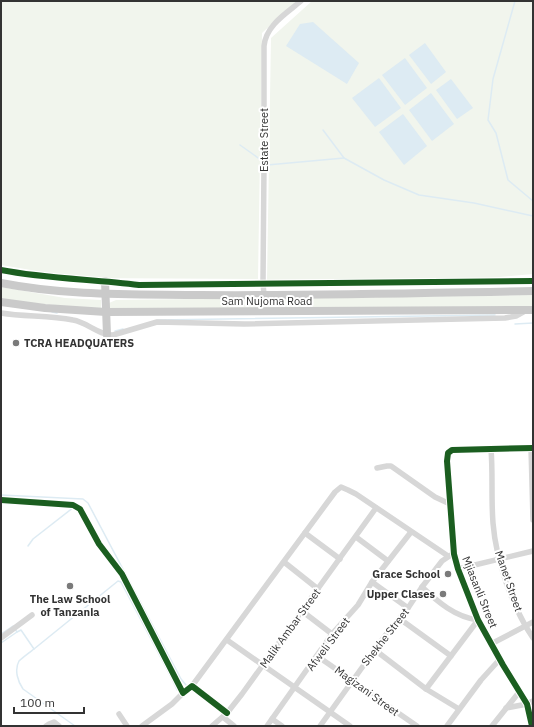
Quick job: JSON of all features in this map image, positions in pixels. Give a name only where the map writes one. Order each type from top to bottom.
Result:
[{"type":"main road","points":[[105,281],[107,335]]},
{"type":"main road","name":"Sam Nujoma Road","points":[[1,282],[56,291],[105,294],[264,295],[533,291]]},
{"type":"main road","name":"Sam Nujoma Road","points":[[1,302],[45,308],[106,312],[530,310]]},
{"type":"street","name":"Estate Street","points":[[264,295],[262,284],[264,40],[269,30],[277,21],[301,1]]},
{"type":"street","points":[[1,270],[51,278],[105,281],[140,285],[533,281]]},
{"type":"street","points":[[1,313],[19,316],[74,320],[107,335],[113,335],[157,322],[244,324],[505,318],[516,316],[530,310]]},
{"type":"street","points":[[491,449],[532,448],[533,520]]},
{"type":"street","name":"Mjiasanli Street","points":[[491,449],[456,449],[448,453],[447,470],[454,554],[458,570],[478,620],[520,691],[530,703],[532,726]]},
{"type":"street","name":"Manet Street","points":[[491,449],[493,521],[499,560],[525,626],[533,638]]},
{"type":"street","points":[[377,468],[391,466],[435,497],[450,504]]},
{"type":"street","points":[[142,726],[172,704],[192,686],[335,492],[341,487],[376,508],[448,556]]},
{"type":"street","points":[[1,500],[73,505],[80,509],[99,544],[122,574],[183,693]]},
{"type":"street","name":"Malik Ambar Street","points":[[212,726],[225,715],[302,612],[376,508]]},
{"type":"street","name":"Afweli Street","points":[[267,726],[332,634],[358,605],[372,582],[411,532]]},
{"type":"street","points":[[305,533],[340,559]]},
{"type":"street","points":[[356,537],[388,561]]},
{"type":"street","points":[[458,570],[533,551]]},
{"type":"street","name":"Shekhe Street","points":[[320,726],[436,568],[448,556],[454,554]]},
{"type":"street","points":[[284,562],[318,589]]},
{"type":"street","points":[[372,582],[408,608]]},
{"type":"street","points":[[422,586],[455,613],[468,619],[478,620]]},
{"type":"street","points":[[302,612],[332,634]]},
{"type":"street","points":[[1,638],[32,615]]},
{"type":"street","points":[[400,619],[451,656]]},
{"type":"street","points":[[426,689],[478,620]]},
{"type":"street","points":[[491,644],[533,622]]},
{"type":"street","points":[[227,640],[350,726]]},
{"type":"street","points":[[375,650],[426,689],[459,709]]},
{"type":"street","name":"Magizani Street","points":[[317,656],[417,726]]},
{"type":"street","points":[[446,726],[481,680],[500,659]]},
{"type":"street","points":[[192,686],[225,715],[234,726]]},
{"type":"street","points":[[492,726],[504,709],[520,691]]},
{"type":"street","points":[[504,709],[530,703]]},
{"type":"street","points":[[119,714],[128,726]]},
{"type":"street","points":[[272,719],[282,726]]},
{"type":"street","points":[[46,726],[54,722],[59,726]]},
{"type":"shaded area","points":[[1,1],[297,1],[262,33],[258,279],[79,278],[1,265]]},
{"type":"shaded area","points":[[312,1],[533,1],[533,274],[489,278],[267,280],[271,38]]},
{"type":"shaded area","points":[[313,22],[359,63],[347,84],[286,46],[300,24]]},
{"type":"shaded area","points":[[425,43],[446,72],[431,84],[409,55]]},
{"type":"shaded area","points":[[405,58],[427,88],[405,105],[382,75]]},
{"type":"shaded area","points":[[379,78],[401,108],[375,127],[352,98]]},
{"type":"shaded area","points":[[451,79],[473,108],[457,119],[436,90]]},
{"type":"shaded area","points":[[431,93],[454,124],[432,141],[409,110]]},
{"type":"shaded area","points":[[403,114],[427,146],[404,165],[379,132]]},
{"type":"shaded area","points":[[1,287],[65,298],[101,300],[101,309],[20,302],[1,298]]},
{"type":"shaded area","points":[[533,295],[533,307],[109,310],[109,303],[116,300]]},
{"type":"waterway","points":[[515,1],[493,79],[488,120],[496,133],[508,180],[533,201]]},
{"type":"waterway","points":[[323,130],[344,158],[384,180],[419,195],[474,203],[533,216]]},
{"type":"waterway","points":[[240,145],[261,160]]},
{"type":"waterway","points":[[267,165],[344,158]]},
{"type":"waterway","points":[[526,278],[533,278]]},
{"type":"waterway","points":[[52,312],[57,313]]},
{"type":"waterway","points":[[157,320],[495,315]]},
{"type":"waterway","points":[[515,324],[533,323]]},
{"type":"waterway","points":[[115,331],[123,329]]},
{"type":"waterway","points":[[1,495],[83,499],[88,503],[181,679],[186,685]]},
{"type":"waterway","points":[[1,503],[13,504]]},
{"type":"waterway","points":[[28,546],[33,539],[74,507]]},
{"type":"waterway","points":[[34,649],[118,581],[121,582],[177,690]]},
{"type":"waterway","points":[[1,634],[13,626]]},
{"type":"waterway","points":[[15,629],[17,632],[21,630],[34,649],[19,661],[17,676],[21,686],[23,689],[75,726]]},
{"type":"waterway","points":[[1,643],[17,632]]},
{"type":"cycle path","points":[[1,270],[139,285],[533,281]]},
{"type":"cycle path","points":[[532,726],[527,704],[478,620],[458,569],[454,554],[447,461],[448,453],[452,450],[533,448]]},
{"type":"cycle path","points":[[1,500],[73,505],[80,509],[99,544],[122,574],[183,693],[192,686],[227,713]]},
{"type":"place","name":"TCRA HEADQUATERS","points":[[16,343]]},
{"type":"place","name":"Grace School","points":[[448,574]]},
{"type":"place","name":"The Law School of Tanzania","points":[[70,586]]},
{"type":"place","name":"Upper Clases","points":[[443,594]]}]
